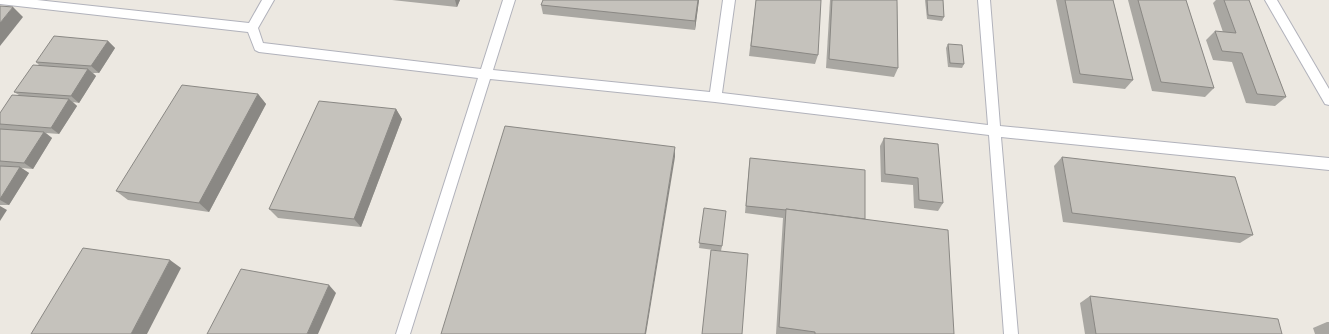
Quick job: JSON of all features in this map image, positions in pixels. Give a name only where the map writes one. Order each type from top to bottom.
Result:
[{"type":"lane","points":[[0,0],[252,28]]},
{"type":"lane","points":[[268,0],[252,28],[259,47],[486,74],[715,97],[994,131],[1329,164]]},
{"type":"lane","points":[[403,334],[509,0]]},
{"type":"lane","points":[[715,97],[730,0]]},
{"type":"lane","points":[[984,0],[1011,334]]},
{"type":"lane","points":[[1271,0],[1329,100]]},
{"type":"building","points":[[543,0],[698,0],[695,21],[541,5]]},
{"type":"building","points":[[756,0],[821,0],[818,55],[751,46]]},
{"type":"building","points":[[832,0],[897,0],[898,68],[829,59]]},
{"type":"building","points":[[927,0],[943,0],[944,17],[928,15]]},
{"type":"building","points":[[1065,0],[1113,0],[1133,80],[1080,74]]},
{"type":"building","points":[[1138,0],[1186,0],[1214,88],[1161,82]]},
{"type":"building","points":[[1224,0],[1249,0],[1286,97],[1257,94],[1242,53],[1222,51],[1215,31],[1236,33]]},
{"type":"building","points":[[0,6],[13,7],[0,23]]},
{"type":"building","points":[[54,36],[108,41],[91,66],[36,62]]},
{"type":"building","points":[[948,44],[962,45],[964,64],[950,63]]},
{"type":"building","points":[[33,65],[88,69],[71,96],[14,92]]},
{"type":"building","points":[[182,85],[258,94],[199,203],[116,191]]},
{"type":"building","points":[[12,95],[69,99],[51,128],[0,124],[0,113]]},
{"type":"building","points":[[319,101],[396,109],[354,219],[269,209]]},
{"type":"building","points":[[505,126],[675,147],[645,334],[441,334]]},
{"type":"building","points":[[0,129],[44,132],[24,163],[0,161]]},
{"type":"building","points":[[884,138],[938,144],[943,203],[919,200],[918,178],[885,174]]},
{"type":"building","points":[[1062,157],[1235,177],[1253,235],[1072,213]]},
{"type":"building","points":[[750,158],[865,170],[865,219],[786,209],[746,206]]},
{"type":"building","points":[[0,166],[20,167],[0,199]]},
{"type":"building","points":[[704,208],[726,211],[722,246],[699,243]]},
{"type":"building","points":[[786,209],[948,230],[954,334],[815,334],[815,332],[779,327]]},
{"type":"building","points":[[83,248],[170,260],[131,334],[31,334]]},
{"type":"building","points":[[711,250],[748,254],[742,334],[702,334]]},
{"type":"building","points":[[241,269],[329,285],[307,334],[207,334]]},
{"type":"building","points":[[1090,296],[1278,319],[1282,334],[1096,334]]}]
